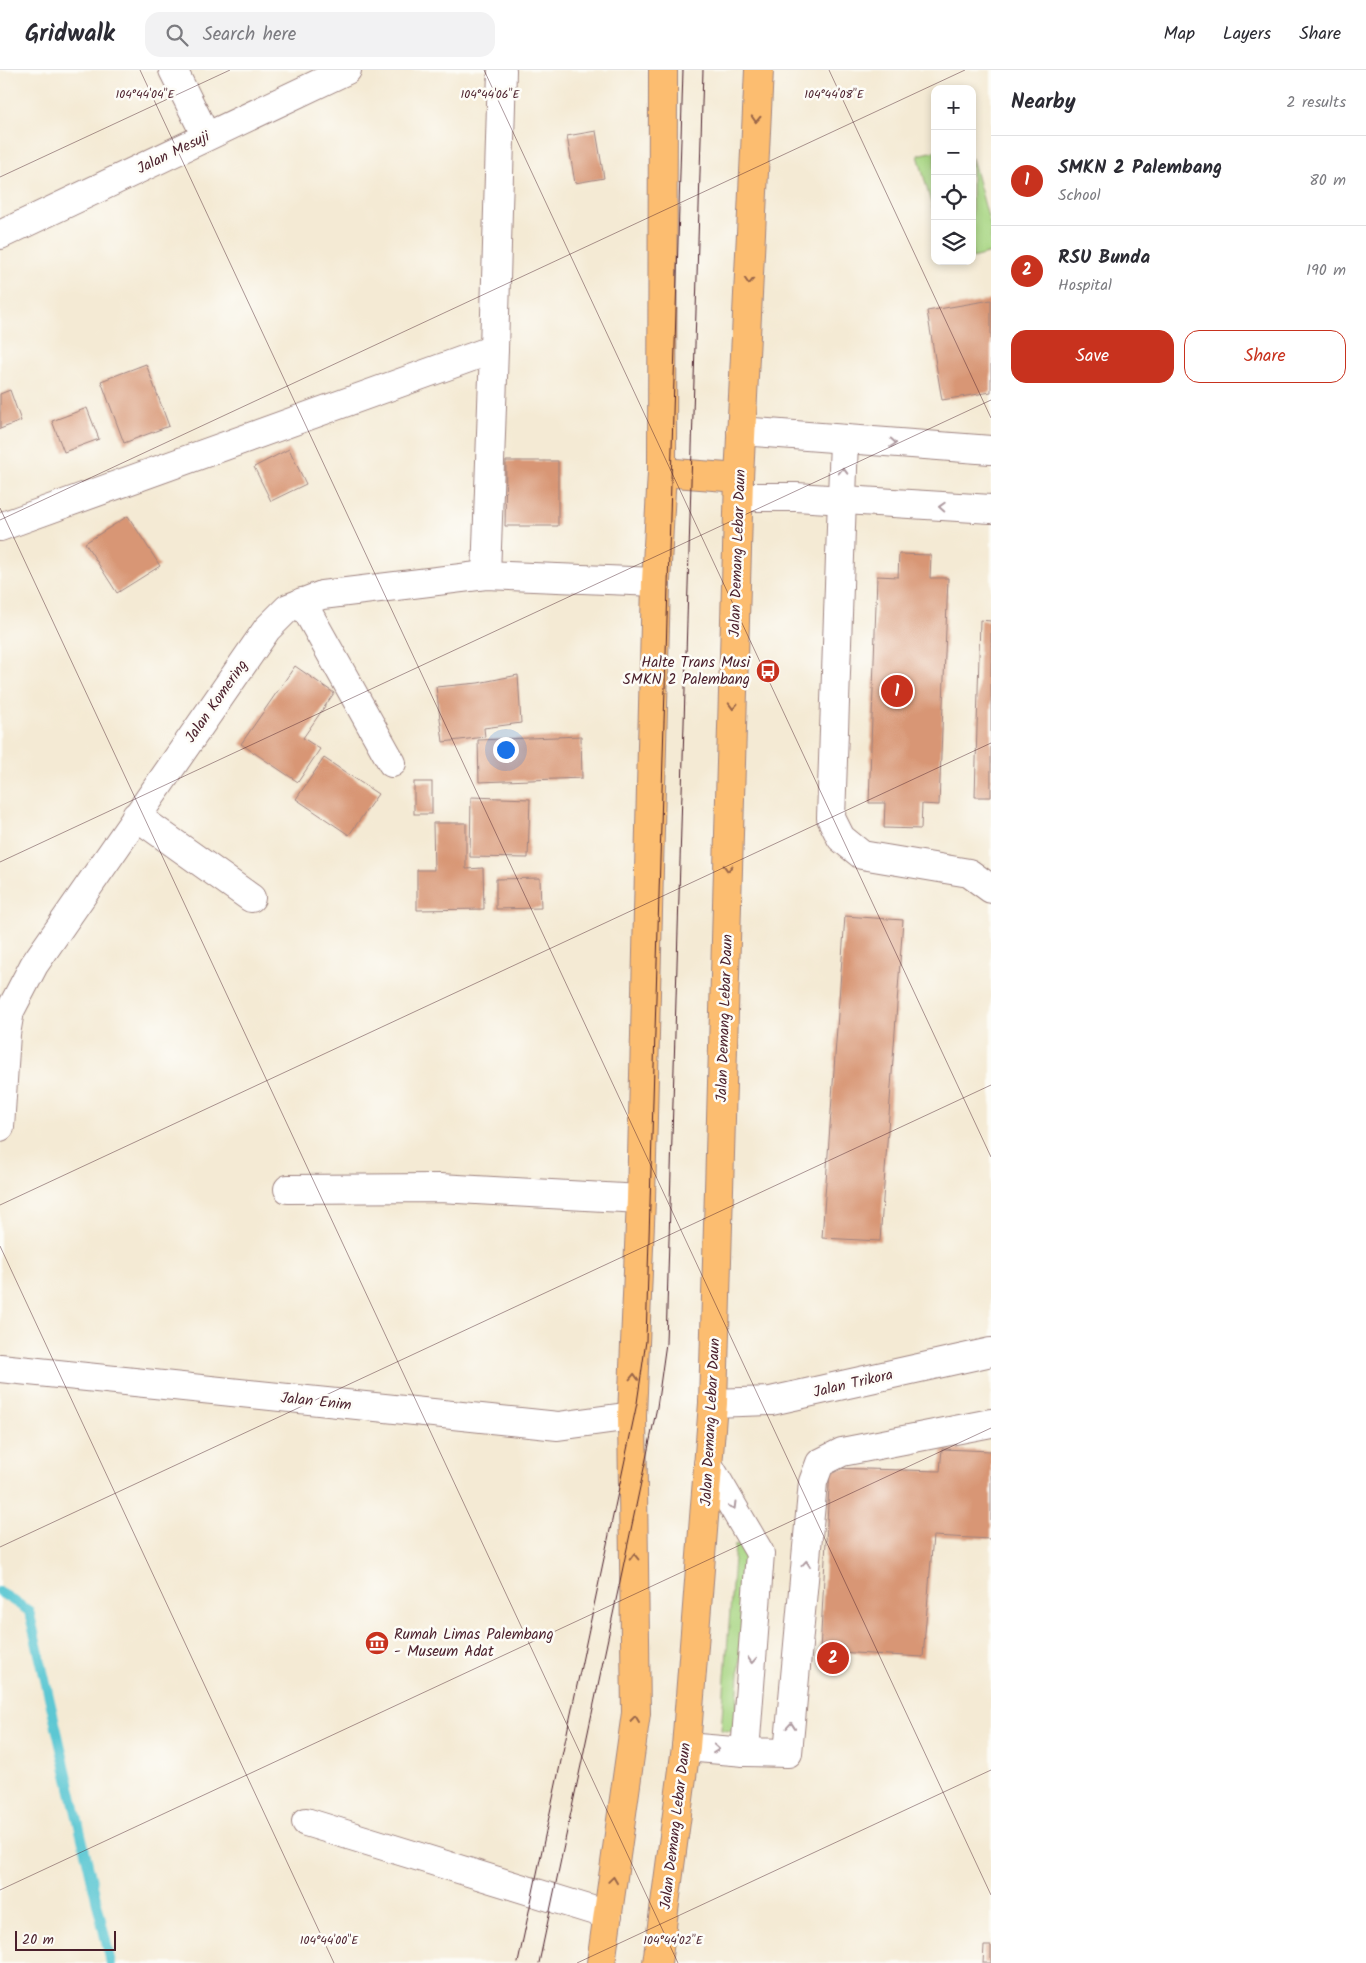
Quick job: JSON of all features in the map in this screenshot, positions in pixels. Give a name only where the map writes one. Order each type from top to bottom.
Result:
[{"type":"highway","points":[[601,1963],[636,1713],[632,1416],[641,1199],[656,582],[662,472],[663,70]]},
{"type":"highway","name":"Jalan Demang Lebar Daun","points":[[657,1963],[686,1747],[713,1403],[739,488],[759,70]]},
{"type":"highway","points":[[662,472],[739,488]]},
{"type":"street","points":[[173,70],[206,136]]},
{"type":"street","name":"Jalan Mesuji","points":[[0,235],[347,70]]},
{"type":"street","points":[[486,575],[502,70]]},
{"type":"street","points":[[0,527],[494,349]]},
{"type":"street","points":[[741,431],[991,450]]},
{"type":"street","points":[[844,440],[831,818],[841,838],[862,855],[970,873],[991,890]]},
{"type":"street","points":[[739,488],[796,497],[843,501],[991,504]]},
{"type":"street","name":"Jalan Komering","points":[[0,1127],[6,1034],[10,1011],[34,965],[267,629],[288,608],[322,595],[486,575],[656,582]]},
{"type":"street","points":[[302,602],[392,763]]},
{"type":"street","points":[[136,816],[250,898]]},
{"type":"street","points":[[288,1189],[440,1188],[641,1199]]},
{"type":"street","name":"Jalan Trikora","points":[[713,1403],[771,1401],[991,1352]]},
{"type":"street","name":"Jalan Enim","points":[[0,1368],[558,1426],[632,1416]]},
{"type":"street","points":[[686,1747],[788,1754],[814,1482],[820,1463],[842,1452],[991,1422]]},
{"type":"street","points":[[708,1464],[760,1553],[746,1752]]},
{"type":"street","points":[[306,1822],[608,1915]]},
{"type":"green space","points":[[931,152],[931,203],[918,155]]},
{"type":"green space","points":[[976,173],[991,228],[991,253],[976,257]]},
{"type":"green space","points":[[735,1545],[748,1547],[735,1732],[721,1730]]},
{"type":"building","points":[[596,131],[604,178],[575,183],[567,136]]},
{"type":"building","points":[[991,300],[991,392],[942,400],[927,311]]},
{"type":"building","points":[[146,364],[169,426],[124,443],[101,381]]},
{"type":"building","points":[[10,390],[21,421],[0,429],[0,394]]},
{"type":"building","points":[[87,408],[99,439],[64,452],[52,421]]},
{"type":"building","points":[[289,449],[306,484],[271,501],[254,467]]},
{"type":"building","points":[[506,461],[558,461],[558,526],[505,526]]},
{"type":"building","points":[[128,516],[160,566],[117,593],[85,543]]},
{"type":"building","points":[[899,554],[931,555],[930,578],[948,578],[939,805],[922,804],[921,829],[884,828],[885,803],[869,803],[877,576],[898,577]]},
{"type":"building","points":[[980,620],[991,621],[991,797],[975,797]]},
{"type":"building","points":[[295,666],[334,693],[303,738],[320,749],[298,782],[241,744]]},
{"type":"building","points":[[518,675],[521,723],[484,728],[485,737],[443,742],[436,687],[478,683]]},
{"type":"building","points":[[581,736],[582,778],[479,782],[478,740]]},
{"type":"building","points":[[324,758],[378,794],[349,835],[296,799]]},
{"type":"building","points":[[414,782],[432,782],[432,814],[414,814]]},
{"type":"building","points":[[471,797],[530,799],[528,858],[470,857]]},
{"type":"building","points":[[433,823],[466,823],[466,869],[483,868],[484,909],[417,910],[417,870],[434,870]]},
{"type":"building","points":[[540,878],[541,908],[496,909],[496,879]]},
{"type":"building","points":[[845,916],[903,920],[880,1241],[822,1238]]},
{"type":"building","points":[[942,1449],[991,1451],[991,1539],[933,1536],[923,1657],[820,1651],[830,1468],[940,1471]]},
{"type":"building","points":[[984,1946],[991,1946],[991,1963],[983,1963]]},
{"type":"waterway","points":[[0,1592],[29,1611],[111,1963]]},
{"type":"tram line","points":[[518,1963],[637,1403],[646,1341],[683,70]]},
{"type":"tram line","points":[[539,1963],[657,1407],[666,1343],[703,70]]},
{"type":"place","name":"Halte Trans Musi SMKN 2 Palembang","points":[[768,671]]},
{"type":"place","name":"SMKN 2 Palembang","points":[[897,691]]},
{"type":"place","name":"Rumah Limas Palembang - Museum Adat","points":[[377,1643]]},
{"type":"place","name":"RSU Bunda","points":[[833,1658]]}]
